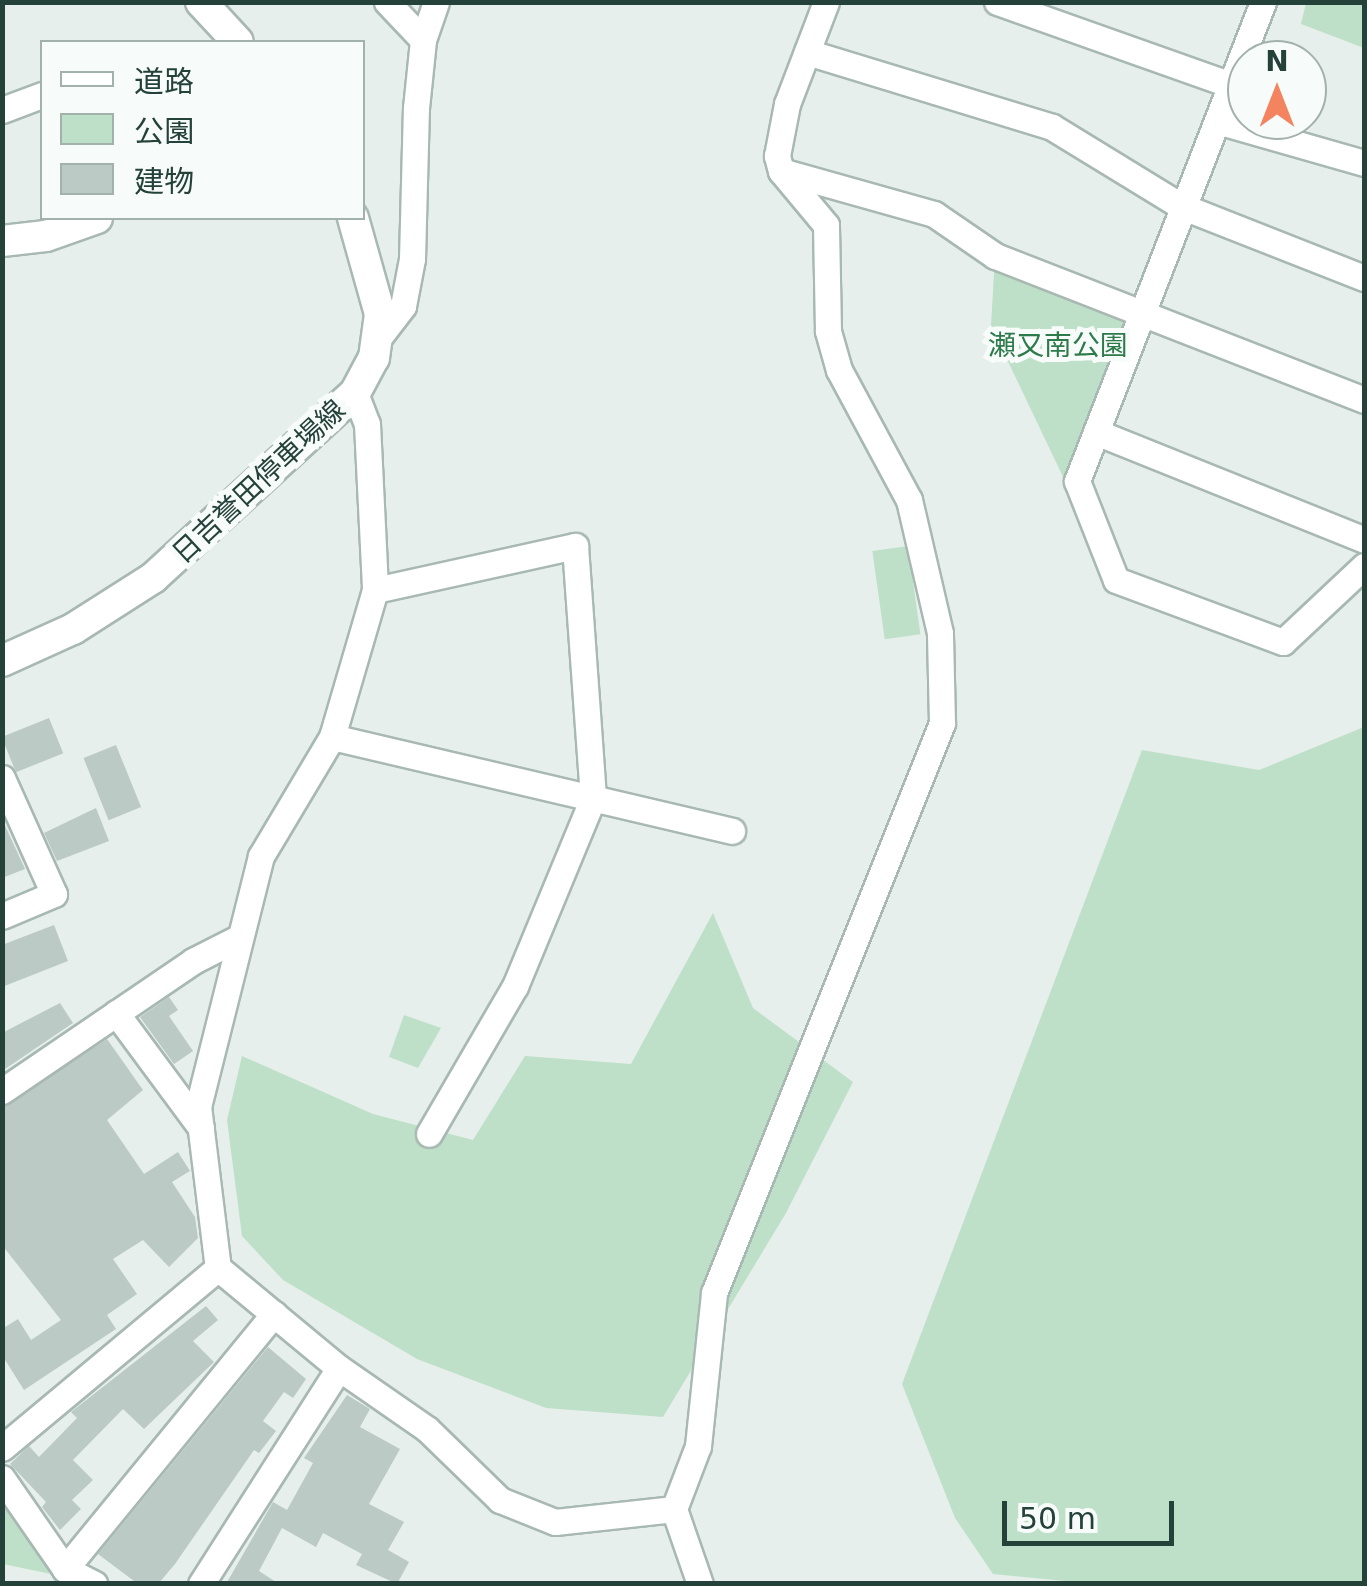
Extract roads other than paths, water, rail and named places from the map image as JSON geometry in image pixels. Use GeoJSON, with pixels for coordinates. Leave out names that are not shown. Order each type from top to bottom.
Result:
{"type":"FeatureCollection","features":[{"type":"Feature","properties":{"kind":"main road"},"geometry":{"type":"LineString","coordinates":[[211,6],[236,40]]}},
{"type":"Feature","properties":{"kind":"main road"},"geometry":{"type":"LineString","coordinates":[[2,241],[46,236],[91,220]]}},
{"type":"Feature","properties":{"kind":"main road","name":"日吉誉田停車場線"},"geometry":{"type":"LineString","coordinates":[[2,661],[73,629],[154,578],[355,392],[377,340],[375,286],[353,220]]}},
{"type":"Feature","properties":{"kind":"street"},"geometry":{"type":"LineString","coordinates":[[387,2],[423,40]]}},
{"type":"Feature","properties":{"kind":"street"},"geometry":{"type":"LineString","coordinates":[[377,340],[403,306],[412,259],[423,40],[436,2]]}},
{"type":"Feature","properties":{"kind":"street"},"geometry":{"type":"LineString","coordinates":[[700,1584],[674,1509],[698,1446],[714,1293],[733,1234],[851,961],[942,724],[940,634],[910,500],[839,370],[828,331],[826,225],[781,171],[781,130],[826,2]]}},
{"type":"Feature","properties":{"kind":"street"},"geometry":{"type":"LineString","coordinates":[[997,2],[1227,84]]}},
{"type":"Feature","properties":{"kind":"street"},"geometry":{"type":"LineString","coordinates":[[1248,40],[1262,2]]}},
{"type":"Feature","properties":{"kind":"street"},"geometry":{"type":"LineString","coordinates":[[807,52],[1052,127],[1181,206],[1364,278]]}},
{"type":"Feature","properties":{"kind":"street"},"geometry":{"type":"LineString","coordinates":[[1227,95],[1076,481],[1116,580],[1283,642],[1364,566]]}},
{"type":"Feature","properties":{"kind":"street"},"geometry":{"type":"LineString","coordinates":[[2,110],[40,96]]}},
{"type":"Feature","properties":{"kind":"street"},"geometry":{"type":"LineString","coordinates":[[1217,120],[1364,163]]}},
{"type":"Feature","properties":{"kind":"street"},"geometry":{"type":"LineString","coordinates":[[781,171],[934,214],[994,256],[1364,400]]}},
{"type":"Feature","properties":{"kind":"street"},"geometry":{"type":"LineString","coordinates":[[355,392],[367,424],[376,590],[332,737],[262,856],[198,1106],[218,1268],[339,1368],[427,1428],[500,1500],[555,1522],[674,1509]]}},
{"type":"Feature","properties":{"kind":"street"},"geometry":{"type":"LineString","coordinates":[[1096,432],[1364,540]]}},
{"type":"Feature","properties":{"kind":"street"},"geometry":{"type":"LineString","coordinates":[[376,590],[575,546],[593,798],[515,986],[429,1134]]}},
{"type":"Feature","properties":{"kind":"street"},"geometry":{"type":"LineString","coordinates":[[332,737],[732,831]]}},
{"type":"Feature","properties":{"kind":"street"},"geometry":{"type":"LineString","coordinates":[[2,778],[54,894],[2,916]]}},
{"type":"Feature","properties":{"kind":"street"},"geometry":{"type":"LineString","coordinates":[[2,1091],[116,1013],[238,938]]}},
{"type":"Feature","properties":{"kind":"street"},"geometry":{"type":"LineString","coordinates":[[116,1013],[201,1128]]}},
{"type":"Feature","properties":{"kind":"street"},"geometry":{"type":"LineString","coordinates":[[2,1448],[218,1268]]}},
{"type":"Feature","properties":{"kind":"street"},"geometry":{"type":"LineString","coordinates":[[66,1569],[274,1314]]}},
{"type":"Feature","properties":{"kind":"street"},"geometry":{"type":"LineString","coordinates":[[201,1584],[339,1368]]}},
{"type":"Feature","properties":{"kind":"street"},"geometry":{"type":"LineString","coordinates":[[2,1478],[66,1569],[94,1584]]}},
{"type":"Feature","properties":{"kind":"park label","name":"瀬又南公園"},"geometry":{"type":"Point","coordinates":[1058,346]}}]}
